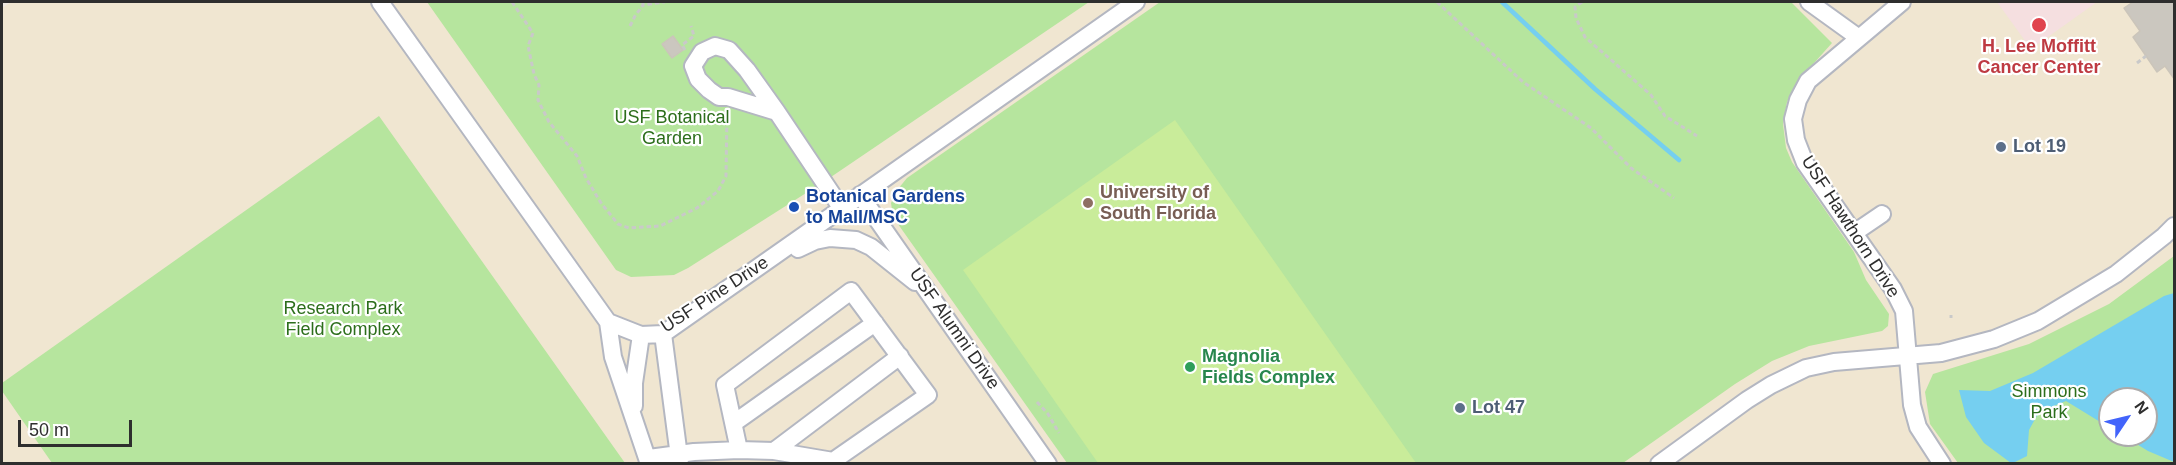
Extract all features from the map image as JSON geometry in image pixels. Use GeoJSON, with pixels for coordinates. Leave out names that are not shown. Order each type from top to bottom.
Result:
{"type":"FeatureCollection","features":[{"type":"Feature","properties":{"kind":"street"},"geometry":{"type":"LineString","coordinates":[[380,2],[608,322],[613,357],[649,461],[739,450],[774,451],[833,461],[928,395],[851,291],[725,386],[739,450]]}},
{"type":"Feature","properties":{"kind":"street","name":"USF Pine Drive"},"geometry":{"type":"LineString","coordinates":[[608,322],[641,335],[663,334],[1136,2]]}},
{"type":"Feature","properties":{"kind":"street"},"geometry":{"type":"LineString","coordinates":[[1809,2],[1859,38]]}},
{"type":"Feature","properties":{"kind":"street","name":"USF Hawthorn Drive"},"geometry":{"type":"LineString","coordinates":[[1902,2],[1808,81],[1798,99],[1793,119],[1796,140],[1805,162],[1893,289],[1904,311],[1910,355],[1912,405],[1917,427],[1942,464]]}},
{"type":"Feature","properties":{"kind":"street"},"geometry":{"type":"LineString","coordinates":[[777,112],[728,97],[719,97],[709,90],[696,76],[693,66],[702,52],[715,46],[729,50],[747,70],[777,112],[842,209]]}},
{"type":"Feature","properties":{"kind":"street","name":"USF Alumni Drive"},"geometry":{"type":"LineString","coordinates":[[860,195],[1048,464]]}},
{"type":"Feature","properties":{"kind":"street"},"geometry":{"type":"LineString","coordinates":[[1854,233],[1882,214]]}},
{"type":"Feature","properties":{"kind":"street"},"geometry":{"type":"LineString","coordinates":[[1659,464],[1747,400],[1806,368],[1834,362],[1941,353],[1994,339],[2038,321],[2115,274],[2175,226]]}},
{"type":"Feature","properties":{"kind":"street"},"geometry":{"type":"LineString","coordinates":[[754,270],[815,241],[835,238],[856,240],[871,247],[928,291]]}},
{"type":"Feature","properties":{"kind":"street"},"geometry":{"type":"LineString","coordinates":[[734,423],[875,323]]}},
{"type":"Feature","properties":{"kind":"street"},"geometry":{"type":"LineString","coordinates":[[663,334],[680,459]]}},
{"type":"Feature","properties":{"kind":"street"},"geometry":{"type":"LineString","coordinates":[[634,416],[634,383],[641,335]]}},
{"type":"Feature","properties":{"kind":"street"},"geometry":{"type":"LineString","coordinates":[[774,451],[900,356]]}},
{"type":"Feature","properties":{"kind":"path"},"geometry":{"type":"LineString","coordinates":[[513,2],[533,33],[528,46],[534,75],[539,85],[538,100],[549,122],[577,156],[586,178],[601,203],[618,224],[629,228],[660,226],[697,208],[718,191],[726,176],[728,97]]}},
{"type":"Feature","properties":{"kind":"path"},"geometry":{"type":"LineString","coordinates":[[630,26],[643,3],[665,2]]}},
{"type":"Feature","properties":{"kind":"path"},"geometry":{"type":"LineString","coordinates":[[1437,2],[1523,82],[1591,128],[1631,168],[1674,198]]}},
{"type":"Feature","properties":{"kind":"path"},"geometry":{"type":"LineString","coordinates":[[1582,2],[1575,7],[1576,18],[1585,38],[1651,95],[1665,117],[1697,136]]}},
{"type":"Feature","properties":{"kind":"path"},"geometry":{"type":"LineString","coordinates":[[682,45],[694,36],[691,26]]}},
{"type":"Feature","properties":{"kind":"path"},"geometry":{"type":"LineString","coordinates":[[2137,63],[2146,56]]}},
{"type":"Feature","properties":{"kind":"path"},"geometry":{"type":"LineString","coordinates":[[1037,402],[1048,414],[1059,434]]}},
{"type":"Feature","properties":{"kind":"shaded area","name":"University of South Florida"},"geometry":{"type":"Polygon","coordinates":[[[11,2],[2174,2],[2174,463],[2,463],[2,8],[11,2]]]}},
{"type":"Feature","properties":{"kind":"shaded area","name":"H. Lee Moffitt Cancer Center"},"geometry":{"type":"Polygon","coordinates":[[[1997,2],[2097,2],[2031,49],[1997,2]]]}},
{"type":"Feature","properties":{"kind":"green space","name":"USF Botanical Garden"},"geometry":{"type":"Polygon","coordinates":[[[427,2],[1089,2],[825,181],[688,268],[674,275],[631,277],[616,270],[427,2]]]}},
{"type":"Feature","properties":{"kind":"green space"},"geometry":{"type":"Polygon","coordinates":[[[1160,2],[1791,2],[1832,43],[1797,82],[1787,102],[1783,124],[1786,148],[1792,162],[1854,252],[1866,280],[1889,314],[1888,326],[1882,331],[1809,346],[1772,361],[1735,384],[1623,463],[1067,463],[893,217],[891,203],[907,178],[1160,2]]]}},
{"type":"Feature","properties":{"kind":"green space","name":"Research Park Field Complex"},"geometry":{"type":"Polygon","coordinates":[[[379,116],[625,463],[52,463],[2,391],[2,383],[379,116]]]}},
{"type":"Feature","properties":{"kind":"green space","name":"Magnolia Fields Complex"},"geometry":{"type":"Polygon","coordinates":[[[1175,120],[1416,463],[1098,463],[963,270],[1175,120]]]}},
{"type":"Feature","properties":{"kind":"green space","name":"Simmons Park"},"geometry":{"type":"Polygon","coordinates":[[[2174,256],[2174,463],[1958,463],[1930,424],[1925,392],[1933,374],[2029,344],[2109,304],[2174,256]]]}},
{"type":"Feature","properties":{"kind":"water"},"geometry":{"type":"Polygon","coordinates":[[[2174,293],[2174,462],[2142,447],[2158,447],[2158,387],[2098,387],[2098,421],[2066,401],[2039,412],[2029,430],[2027,456],[2013,463],[1984,443],[1966,417],[1959,390],[1990,391],[2033,373],[2164,296],[2174,293]]]}},
{"type":"Feature","properties":{"kind":"building"},"geometry":{"type":"Polygon","coordinates":[[[2133,2],[2175,2],[2175,80],[2165,66],[2157,72],[2133,37],[2140,31],[2124,8],[2133,2]]]}},
{"type":"Feature","properties":{"kind":"building"},"geometry":{"type":"Polygon","coordinates":[[[673,36],[683,50],[672,58],[662,44],[673,36]]]}},
{"type":"Feature","properties":{"kind":"waterway"},"geometry":{"type":"LineString","coordinates":[[1502,2],[1595,89],[1679,160]]}},
{"type":"Feature","properties":{"kind":"place","name":"H. Lee Moffitt Cancer Center"},"geometry":{"type":"Point","coordinates":[2039,25]}},
{"type":"Feature","properties":{"kind":"place","name":"Lot 19"},"geometry":{"type":"Point","coordinates":[2001,147]}},
{"type":"Feature","properties":{"kind":"place","name":"University of South Florida"},"geometry":{"type":"Point","coordinates":[1088,203]}},
{"type":"Feature","properties":{"kind":"place","name":"Botanical Gardens to Mall/MSC"},"geometry":{"type":"Point","coordinates":[794,207]}},
{"type":"Feature","properties":{"kind":"place","name":"Magnolia Fields Complex"},"geometry":{"type":"Point","coordinates":[1190,367]}},
{"type":"Feature","properties":{"kind":"place","name":"Lot 47"},"geometry":{"type":"Point","coordinates":[1460,408]}}]}
